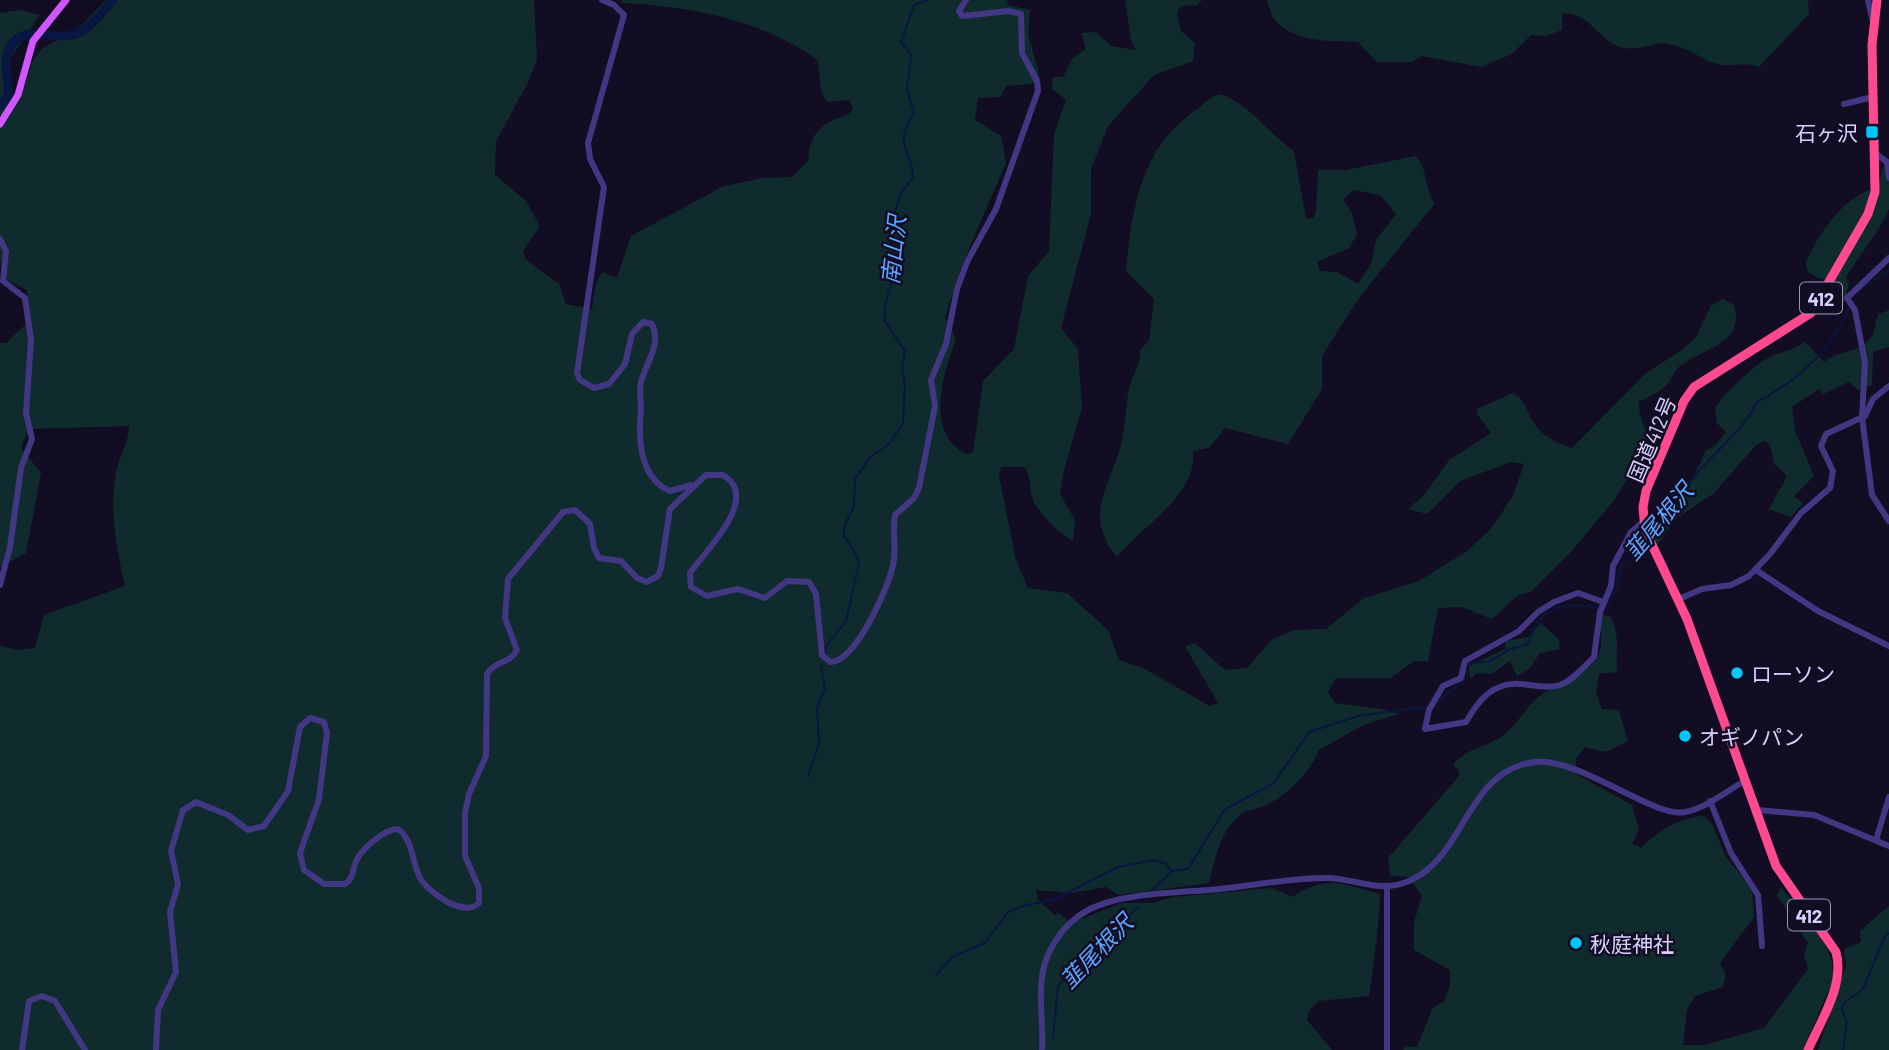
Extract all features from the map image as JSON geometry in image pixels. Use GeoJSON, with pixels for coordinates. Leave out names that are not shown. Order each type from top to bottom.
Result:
{"type":"FeatureCollection","features":[{"type":"Feature","properties":{"kind":"highway","name":"国道412号"},"geometry":{"type":"LineString","coordinates":[[1644,526],[1643,507],[1652,476],[1684,401],[1693,387],[1800,323],[1820,301],[1868,215],[1875,192],[1873,22],[1877,0]]}},
{"type":"Feature","properties":{"kind":"highway","name":"412"},"geometry":{"type":"LineString","coordinates":[[1644,526],[1679,599],[1783,880],[1830,941],[1839,963],[1837,982],[1808,1050]]}},
{"type":"Feature","properties":{"kind":"main road"},"geometry":{"type":"LineString","coordinates":[[0,124],[18,95],[33,41],[66,0]]}},
{"type":"Feature","properties":{"kind":"street"},"geometry":{"type":"LineString","coordinates":[[602,0],[614,5],[624,15],[588,143],[590,159],[604,187],[590,299],[577,373],[583,382],[594,388],[609,384],[625,363],[634,330],[643,322],[652,324],[654,349],[640,388],[638,429],[641,449],[651,478],[661,487],[675,491],[696,483]]}},
{"type":"Feature","properties":{"kind":"street"},"geometry":{"type":"LineString","coordinates":[[156,1050],[158,1010],[176,972],[170,912],[178,884],[171,851],[186,806],[196,802],[211,807],[228,814],[248,830],[264,826],[291,785],[301,724],[310,718],[319,719],[327,727],[319,799],[300,853],[304,870],[324,884],[345,884],[352,878],[360,855],[386,832],[398,829],[406,836],[417,872],[425,885],[456,906],[467,910],[475,907],[481,895],[465,856],[465,806],[486,756],[487,674],[493,666],[513,657],[517,650],[505,618],[509,576],[560,514],[572,509],[579,512],[590,524],[594,548],[599,558],[621,561],[640,580],[652,581],[661,568],[670,509],[706,475],[723,475],[734,485],[737,499],[713,547],[690,573],[691,587],[707,596],[738,589],[765,598],[787,581],[809,582],[816,594],[822,655],[828,661],[836,663],[846,657],[878,607],[894,560],[895,515],[918,493],[935,407],[931,380],[948,337],[957,289],[967,262],[996,209],[1038,91],[1037,81],[1022,53],[1021,14],[1009,10],[962,16],[959,11],[966,0]]}},
{"type":"Feature","properties":{"kind":"street"},"geometry":{"type":"LineString","coordinates":[[1868,0],[1873,22]]}},
{"type":"Feature","properties":{"kind":"street"},"geometry":{"type":"LineString","coordinates":[[1844,104],[1873,97]]}},
{"type":"Feature","properties":{"kind":"street"},"geometry":{"type":"LineString","coordinates":[[1875,153],[1886,162],[1889,178]]}},
{"type":"Feature","properties":{"kind":"street"},"geometry":{"type":"LineString","coordinates":[[0,239],[6,251],[4,281],[25,298],[31,340],[26,413],[32,439],[22,468],[10,547],[0,585]]}},
{"type":"Feature","properties":{"kind":"street"},"geometry":{"type":"LineString","coordinates":[[1888,261],[1850,292],[1848,300],[1853,307],[1865,363],[1862,417],[1871,495],[1889,521]]}},
{"type":"Feature","properties":{"kind":"street"},"geometry":{"type":"LineString","coordinates":[[1679,599],[1702,589],[1731,585],[1756,570],[1801,513],[1830,488],[1833,471],[1821,446],[1826,434],[1862,417],[1873,399],[1889,386]]}},
{"type":"Feature","properties":{"kind":"street"},"geometry":{"type":"LineString","coordinates":[[1603,601],[1578,593],[1554,602],[1538,612],[1520,631],[1465,661],[1461,678],[1443,685],[1433,701],[1425,729],[1458,726],[1466,722],[1480,699],[1493,690],[1514,683],[1541,687],[1562,684],[1594,657],[1598,646],[1600,612],[1611,586],[1613,566],[1631,532],[1644,526]]}},
{"type":"Feature","properties":{"kind":"street"},"geometry":{"type":"LineString","coordinates":[[1756,570],[1818,611],[1889,646]]}},
{"type":"Feature","properties":{"kind":"street"},"geometry":{"type":"LineString","coordinates":[[1042,1050],[1042,980],[1046,960],[1062,932],[1088,910],[1132,898],[1321,878],[1387,887],[1412,879],[1427,870],[1488,785],[1501,774],[1524,764],[1540,762],[1565,765],[1678,813],[1710,801],[1746,780]]}},
{"type":"Feature","properties":{"kind":"street"},"geometry":{"type":"LineString","coordinates":[[1876,840],[1889,797]]}},
{"type":"Feature","properties":{"kind":"street"},"geometry":{"type":"LineString","coordinates":[[1710,801],[1731,853],[1758,894],[1762,946]]}},
{"type":"Feature","properties":{"kind":"street"},"geometry":{"type":"LineString","coordinates":[[1757,810],[1814,814],[1889,846]]}},
{"type":"Feature","properties":{"kind":"street"},"geometry":{"type":"LineString","coordinates":[[1387,887],[1387,1050]]}},
{"type":"Feature","properties":{"kind":"street"},"geometry":{"type":"LineString","coordinates":[[22,1050],[29,1001],[42,996],[55,1001],[85,1050]]}},
{"type":"Feature","properties":{"kind":"green space"},"geometry":{"type":"Polygon","coordinates":[[[106,0],[534,0],[537,59],[529,80],[496,142],[495,175],[526,201],[540,226],[523,251],[526,260],[559,284],[566,304],[592,309],[596,283],[602,272],[617,278],[631,236],[724,186],[763,178],[792,177],[808,161],[815,135],[825,125],[850,113],[853,107],[849,100],[827,102],[821,91],[818,61],[774,35],[750,25],[699,12],[622,3],[621,0],[1007,0],[1008,5],[1030,10],[1028,34],[1040,78],[1031,84],[1006,86],[1000,97],[978,98],[975,120],[1001,136],[1006,163],[962,265],[945,317],[956,339],[942,385],[941,417],[945,432],[953,444],[966,454],[973,452],[983,381],[1014,349],[1028,276],[1049,251],[1054,134],[1066,100],[1052,89],[1053,77],[1063,77],[1072,59],[1086,49],[1082,33],[1096,32],[1112,46],[1136,50],[1131,40],[1125,0],[1202,0],[1197,5],[1181,6],[1177,13],[1181,31],[1195,43],[1193,61],[1154,75],[1108,126],[1091,169],[1091,214],[1061,328],[1078,349],[1082,408],[1060,494],[1075,520],[1073,541],[1050,523],[1036,506],[1025,467],[1001,467],[999,476],[1016,560],[1028,588],[1067,593],[1108,630],[1119,660],[1143,668],[1210,706],[1218,703],[1185,646],[1195,643],[1225,670],[1247,668],[1271,640],[1294,630],[1326,629],[1364,598],[1419,581],[1467,551],[1491,529],[1513,496],[1524,464],[1511,462],[1460,481],[1427,514],[1408,509],[1425,494],[1449,460],[1491,433],[1477,414],[1477,409],[1513,393],[1523,402],[1532,420],[1544,434],[1572,448],[1646,373],[1682,350],[1696,337],[1711,306],[1723,299],[1734,305],[1734,329],[1720,344],[1679,367],[1664,388],[1639,402],[1649,451],[1640,458],[1615,499],[1570,553],[1531,592],[1518,595],[1492,619],[1462,607],[1438,608],[1428,661],[1414,661],[1391,678],[1336,678],[1328,692],[1335,703],[1399,714],[1363,725],[1319,750],[1303,776],[1279,798],[1240,815],[1222,840],[1209,883],[1118,895],[1106,887],[1072,893],[1036,890],[1038,900],[1056,916],[1058,912],[1071,923],[1122,903],[1152,903],[1173,897],[1272,888],[1292,897],[1325,883],[1345,884],[1380,894],[1369,996],[1318,1001],[1309,1011],[1307,1020],[1332,1050],[0,1050],[0,646],[19,650],[35,648],[44,615],[125,586],[113,505],[116,471],[129,426],[28,429],[21,448],[41,473],[26,553],[0,567],[0,343],[6,343],[26,324],[27,290],[7,280],[0,261],[0,13],[21,10],[40,15],[9,60],[6,104],[20,100],[33,60],[43,48],[77,30],[106,0]]]}},
{"type":"Feature","properties":{"kind":"green space"},"geometry":{"type":"Polygon","coordinates":[[[1266,0],[1808,0],[1809,14],[1759,67],[1748,64],[1721,65],[1683,48],[1664,43],[1639,48],[1617,46],[1585,20],[1571,14],[1562,14],[1562,30],[1546,36],[1531,35],[1512,54],[1481,67],[1422,56],[1412,62],[1377,62],[1358,42],[1302,37],[1283,28],[1275,20],[1266,0]]]}},
{"type":"Feature","properties":{"kind":"green space"},"geometry":{"type":"Polygon","coordinates":[[[1221,94],[1241,105],[1294,151],[1306,219],[1313,218],[1316,211],[1318,170],[1346,170],[1416,156],[1435,203],[1359,298],[1322,356],[1322,389],[1288,444],[1225,428],[1209,448],[1193,451],[1187,482],[1177,496],[1117,557],[1101,527],[1100,514],[1121,445],[1131,380],[1140,360],[1140,350],[1149,340],[1154,299],[1126,271],[1132,220],[1146,171],[1163,141],[1179,123],[1212,97],[1221,94]],[[1353,190],[1343,199],[1352,214],[1357,234],[1349,248],[1317,262],[1320,271],[1337,272],[1358,284],[1371,264],[1376,240],[1396,214],[1380,195],[1353,190]]]}},
{"type":"Feature","properties":{"kind":"green space"},"geometry":{"type":"Polygon","coordinates":[[[1889,164],[1889,209],[1846,277],[1849,283],[1842,311],[1830,311],[1824,299],[1836,281],[1821,279],[1808,272],[1805,263],[1818,238],[1834,217],[1853,199],[1878,186],[1883,167],[1889,164]]]}},
{"type":"Feature","properties":{"kind":"green space"},"geometry":{"type":"Polygon","coordinates":[[[1889,310],[1889,347],[1873,352],[1872,385],[1858,390],[1849,382],[1823,394],[1819,389],[1792,407],[1795,431],[1814,476],[1794,496],[1803,503],[1791,517],[1769,509],[1787,476],[1774,464],[1770,445],[1765,441],[1756,445],[1713,494],[1678,517],[1657,545],[1652,531],[1691,483],[1706,450],[1716,445],[1726,432],[1717,423],[1715,408],[1733,386],[1767,358],[1794,349],[1805,342],[1824,362],[1855,349],[1872,336],[1879,314],[1889,310]]]}},
{"type":"Feature","properties":{"kind":"green space"},"geometry":{"type":"Polygon","coordinates":[[[1599,614],[1611,617],[1614,625],[1617,638],[1617,672],[1599,674],[1596,693],[1602,709],[1619,710],[1628,741],[1606,752],[1585,747],[1576,759],[1576,774],[1632,805],[1639,829],[1632,844],[1641,848],[1670,826],[1686,819],[1704,816],[1712,824],[1726,857],[1752,889],[1754,917],[1720,963],[1726,975],[1723,987],[1695,996],[1687,1010],[1683,1045],[1705,1045],[1764,1028],[1808,969],[1804,954],[1808,943],[1777,895],[1781,887],[1824,942],[1833,967],[1833,980],[1803,1050],[1403,1050],[1405,1046],[1417,1047],[1432,1009],[1444,1001],[1450,987],[1450,970],[1414,950],[1414,922],[1422,896],[1409,877],[1390,876],[1388,858],[1459,776],[1459,770],[1453,766],[1457,760],[1505,734],[1537,698],[1563,686],[1595,661],[1601,645],[1599,614]]]}},
{"type":"Feature","properties":{"kind":"green space"},"geometry":{"type":"Polygon","coordinates":[[[1541,623],[1559,640],[1560,649],[1540,653],[1528,670],[1517,676],[1510,661],[1491,674],[1477,673],[1470,679],[1469,666],[1505,649],[1506,641],[1528,637],[1541,623]]]}},
{"type":"Feature","properties":{"kind":"green space"},"geometry":{"type":"Polygon","coordinates":[[[1889,906],[1889,1050],[1818,1050],[1846,965],[1844,949],[1861,942],[1860,931],[1889,906]]]}},
{"type":"Feature","properties":{"kind":"waterway"},"geometry":{"type":"LineString","coordinates":[[0,106],[8,96],[7,57],[13,42],[28,34],[76,34],[92,24],[113,0]]}},
{"type":"Feature","properties":{"kind":"waterway","name":"南山沢"},"geometry":{"type":"LineString","coordinates":[[825,653],[827,645],[846,621],[859,563],[844,536],[844,527],[854,506],[855,479],[870,457],[889,444],[903,423],[905,384],[902,368],[905,351],[885,321],[885,306],[895,269],[895,258],[890,249],[892,221],[901,193],[913,177],[904,140],[904,133],[914,113],[907,89],[911,55],[901,42],[914,5],[928,0]]}},
{"type":"Feature","properties":{"kind":"waterway","name":"韮尾根沢"},"geometry":{"type":"LineString","coordinates":[[1861,289],[1889,270]]}},
{"type":"Feature","properties":{"kind":"waterway","name":"韮尾根沢"},"geometry":{"type":"LineString","coordinates":[[1651,535],[1698,472],[1744,423],[1757,402],[1799,374],[1823,351],[1842,323],[1849,307]]}},
{"type":"Feature","properties":{"kind":"waterway","name":"韮尾根沢"},"geometry":{"type":"LineString","coordinates":[[1604,609],[1615,591],[1622,564],[1645,542]]}},
{"type":"Feature","properties":{"kind":"waterway","name":"韮尾根沢"},"geometry":{"type":"LineString","coordinates":[[1467,664],[1490,661],[1510,649],[1526,645],[1546,614],[1560,607],[1599,608]]}},
{"type":"Feature","properties":{"kind":"waterway","name":"南山沢"},"geometry":{"type":"LineString","coordinates":[[808,777],[819,743],[817,708],[825,689],[821,664]]}},
{"type":"Feature","properties":{"kind":"waterway","name":"韮尾根沢"},"geometry":{"type":"LineString","coordinates":[[1437,702],[1463,681],[1466,670]]}},
{"type":"Feature","properties":{"kind":"waterway","name":"韮尾根沢"},"geometry":{"type":"LineString","coordinates":[[1150,892],[1172,871],[1188,869],[1225,809],[1274,783],[1309,732],[1358,716],[1429,706]]}},
{"type":"Feature","properties":{"kind":"waterway"},"geometry":{"type":"LineString","coordinates":[[936,975],[954,956],[985,943],[1008,912],[1026,905],[1053,900],[1118,867],[1153,860],[1165,863],[1171,870]]}},
{"type":"Feature","properties":{"kind":"waterway","name":"韮尾根沢"},"geometry":{"type":"LineString","coordinates":[[1053,1039],[1058,986],[1076,965],[1093,957],[1115,927],[1140,907]]}},
{"type":"Feature","properties":{"kind":"waterway"},"geometry":{"type":"LineString","coordinates":[[1843,1050],[1847,1023],[1842,1009],[1844,1003],[1863,989],[1884,938],[1889,933]]}},
{"type":"Feature","properties":{"kind":"place","name":"石ヶ沢"},"geometry":{"type":"Point","coordinates":[1872,132]}},
{"type":"Feature","properties":{"kind":"place","name":"ローソン"},"geometry":{"type":"Point","coordinates":[1737,673]}},
{"type":"Feature","properties":{"kind":"place","name":"オギノパン"},"geometry":{"type":"Point","coordinates":[1685,736]}},
{"type":"Feature","properties":{"kind":"place","name":"秋庭神社"},"geometry":{"type":"Point","coordinates":[1576,943]}}]}
